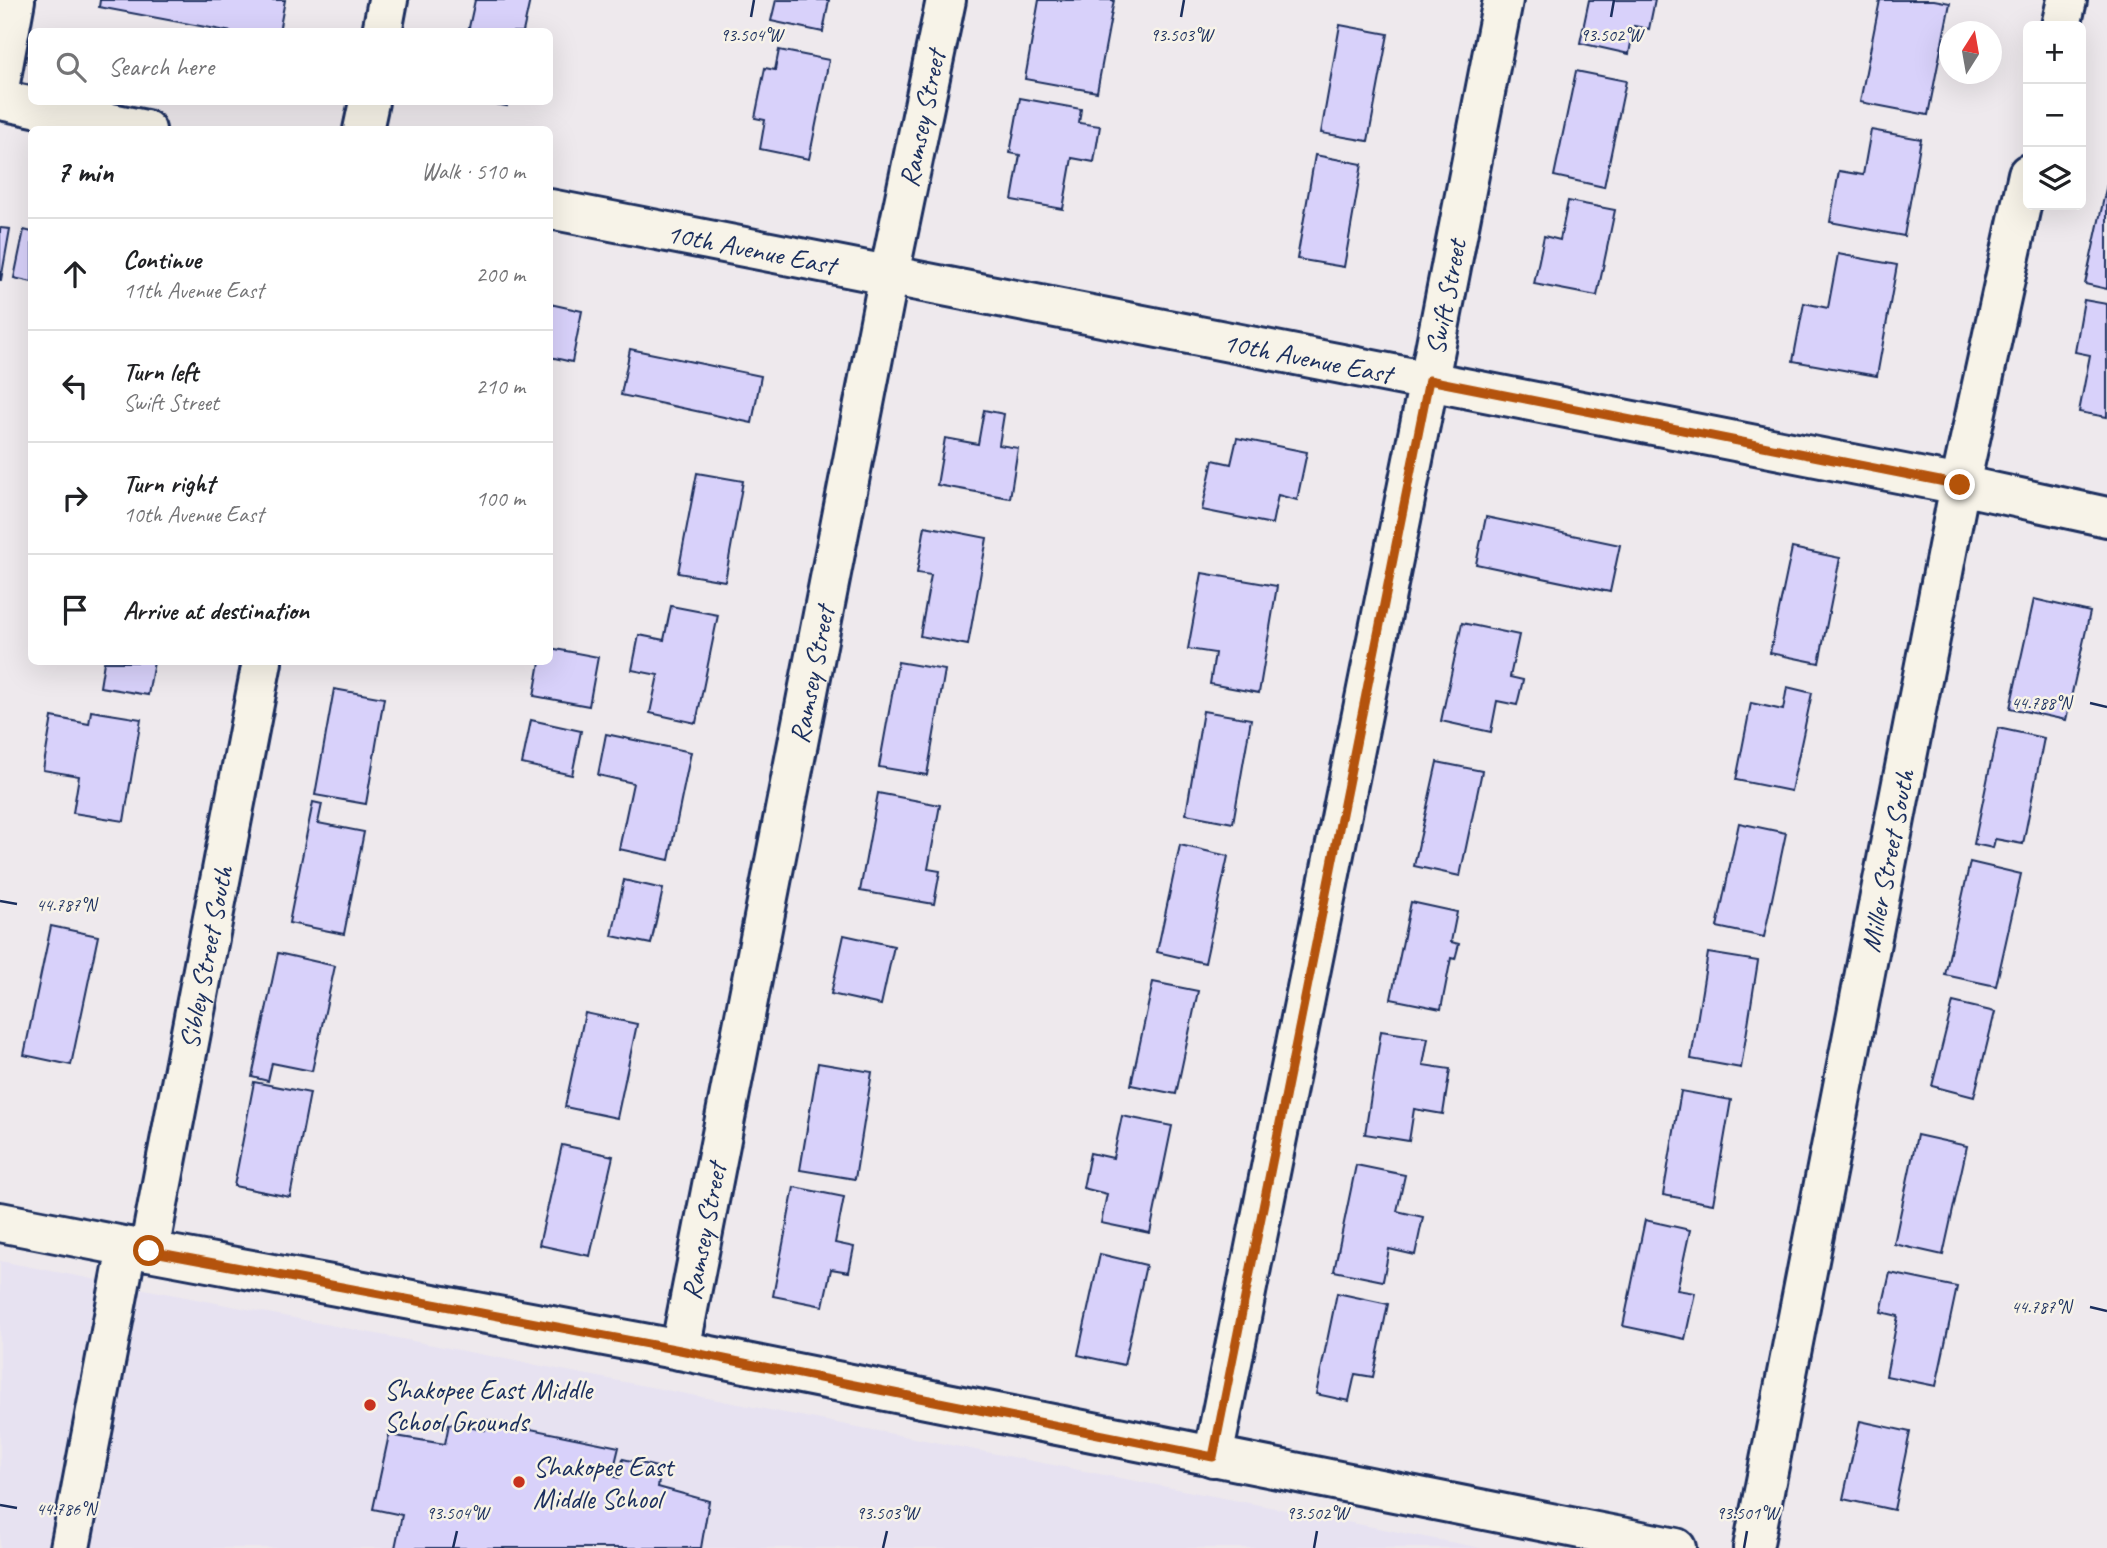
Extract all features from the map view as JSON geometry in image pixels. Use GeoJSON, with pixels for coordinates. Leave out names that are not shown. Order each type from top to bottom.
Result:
{"type":"FeatureCollection","features":[{"type":"Feature","properties":{"kind":"street"},"geometry":{"type":"LineString","coordinates":[[0,83],[15,0]]}},
{"type":"Feature","properties":{"kind":"street"},"geometry":{"type":"LineString","coordinates":[[383,28],[388,0]]}},
{"type":"Feature","properties":{"kind":"street","name":"Ramsey Street"},"geometry":{"type":"LineString","coordinates":[[680,1350],[889,275],[946,0]]}},
{"type":"Feature","properties":{"kind":"street","name":"Swift Street"},"geometry":{"type":"LineString","coordinates":[[1213,1457],[1503,0]]}},
{"type":"Feature","properties":{"kind":"street"},"geometry":{"type":"LineString","coordinates":[[2062,21],[2067,0]]}},
{"type":"Feature","properties":{"kind":"street"},"geometry":{"type":"LineString","coordinates":[[0,100],[127,126]]}},
{"type":"Feature","properties":{"kind":"street"},"geometry":{"type":"LineString","coordinates":[[364,126],[368,105]]}},
{"type":"Feature","properties":{"kind":"street","name":"Miller Street South"},"geometry":{"type":"LineString","coordinates":[[1753,1548],[1960,485],[2023,197]]}},
{"type":"Feature","properties":{"kind":"street","name":"10th Avenue East"},"geometry":{"type":"LineString","coordinates":[[553,210],[1960,485],[2107,517]]}},
{"type":"Feature","properties":{"kind":"street","name":"Sibley Street South"},"geometry":{"type":"LineString","coordinates":[[70,1548],[138,1249],[261,665]]}},
{"type":"Feature","properties":{"kind":"street"},"geometry":{"type":"LineString","coordinates":[[0,1222],[680,1350],[1676,1548]]}},
{"type":"Feature","properties":{"kind":"shaded area","name":"Shakopee East Middle School Grounds"},"geometry":{"type":"Polygon","coordinates":[[[0,1261],[1481,1548],[0,1548],[0,1261]]]}},
{"type":"Feature","properties":{"kind":"building"},"geometry":{"type":"Polygon","coordinates":[[[100,0],[285,0],[280,28],[211,28],[99,7],[100,0]]]}},
{"type":"Feature","properties":{"kind":"building"},"geometry":{"type":"Polygon","coordinates":[[[475,0],[530,0],[524,28],[469,28],[475,0]]]}},
{"type":"Feature","properties":{"kind":"building"},"geometry":{"type":"Polygon","coordinates":[[[776,0],[829,0],[823,32],[771,21],[776,0]]]}},
{"type":"Feature","properties":{"kind":"building"},"geometry":{"type":"Polygon","coordinates":[[[1039,0],[1114,0],[1097,92],[1025,79],[1039,0]]]}},
{"type":"Feature","properties":{"kind":"building"},"geometry":{"type":"Polygon","coordinates":[[[1589,0],[1655,0],[1649,29],[1634,26],[1629,54],[1580,43],[1589,0]]]}},
{"type":"Feature","properties":{"kind":"building"},"geometry":{"type":"Polygon","coordinates":[[[1880,0],[1934,0],[1950,3],[1946,21],[1939,21],[1939,59],[1928,115],[1860,102],[1880,0]]]}},
{"type":"Feature","properties":{"kind":"building"},"geometry":{"type":"Polygon","coordinates":[[[1340,25],[1388,34],[1368,141],[1321,133],[1340,25]]]}},
{"type":"Feature","properties":{"kind":"building"},"geometry":{"type":"Polygon","coordinates":[[[779,50],[829,60],[809,159],[760,149],[765,120],[755,118],[765,68],[775,70],[779,50]]]}},
{"type":"Feature","properties":{"kind":"building"},"geometry":{"type":"Polygon","coordinates":[[[1576,71],[1626,81],[1604,187],[1554,176],[1576,71]]]}},
{"type":"Feature","properties":{"kind":"building"},"geometry":{"type":"Polygon","coordinates":[[[1020,98],[1081,109],[1079,123],[1100,126],[1094,162],[1072,158],[1063,209],[1012,200],[1020,155],[1010,153],[1020,98]]]}},
{"type":"Feature","properties":{"kind":"building"},"geometry":{"type":"Polygon","coordinates":[[[1871,130],[1921,139],[1904,236],[1830,222],[1839,171],[1863,175],[1871,130]]]}},
{"type":"Feature","properties":{"kind":"building"},"geometry":{"type":"Polygon","coordinates":[[[1315,155],[1362,164],[1344,267],[1297,259],[1315,155]]]}},
{"type":"Feature","properties":{"kind":"building"},"geometry":{"type":"Polygon","coordinates":[[[2107,184],[2107,289],[2085,284],[2107,184]]]}},
{"type":"Feature","properties":{"kind":"building"},"geometry":{"type":"Polygon","coordinates":[[[1568,201],[1615,210],[1597,296],[1534,284],[1544,236],[1560,240],[1568,201]]]}},
{"type":"Feature","properties":{"kind":"building"},"geometry":{"type":"Polygon","coordinates":[[[0,228],[10,229],[1,280],[0,280],[0,228]]]}},
{"type":"Feature","properties":{"kind":"building"},"geometry":{"type":"Polygon","coordinates":[[[24,230],[28,231],[28,281],[14,278],[24,230]]]}},
{"type":"Feature","properties":{"kind":"building"},"geometry":{"type":"Polygon","coordinates":[[[1838,254],[1897,265],[1877,376],[1793,361],[1804,303],[1828,308],[1838,254]]]}},
{"type":"Feature","properties":{"kind":"building"},"geometry":{"type":"Polygon","coordinates":[[[2084,300],[2107,304],[2107,417],[2079,412],[2090,355],[2075,352],[2084,300]]]}},
{"type":"Feature","properties":{"kind":"building"},"geometry":{"type":"Polygon","coordinates":[[[553,305],[582,311],[572,362],[553,358],[553,305]]]}},
{"type":"Feature","properties":{"kind":"building"},"geometry":{"type":"Polygon","coordinates":[[[630,349],[761,376],[752,423],[621,395],[630,349]]]}},
{"type":"Feature","properties":{"kind":"building"},"geometry":{"type":"Polygon","coordinates":[[[984,410],[1004,414],[999,445],[1018,448],[1010,498],[937,485],[945,438],[978,444],[984,410]]]}},
{"type":"Feature","properties":{"kind":"building"},"geometry":{"type":"Polygon","coordinates":[[[1237,438],[1307,452],[1297,500],[1278,495],[1272,524],[1202,510],[1213,460],[1231,464],[1237,438]]]}},
{"type":"Feature","properties":{"kind":"building"},"geometry":{"type":"Polygon","coordinates":[[[697,473],[743,481],[725,581],[678,573],[697,473]]]}},
{"type":"Feature","properties":{"kind":"building"},"geometry":{"type":"Polygon","coordinates":[[[1486,517],[1620,545],[1610,592],[1476,564],[1486,517]]]}},
{"type":"Feature","properties":{"kind":"building"},"geometry":{"type":"Polygon","coordinates":[[[925,526],[987,538],[968,645],[920,636],[931,575],[917,573],[925,526]]]}},
{"type":"Feature","properties":{"kind":"building"},"geometry":{"type":"Polygon","coordinates":[[[1792,548],[1840,558],[1819,663],[1770,653],[1792,548]]]}},
{"type":"Feature","properties":{"kind":"building"},"geometry":{"type":"Polygon","coordinates":[[[1202,573],[1277,586],[1259,693],[1210,684],[1215,653],[1188,649],[1202,573]]]}},
{"type":"Feature","properties":{"kind":"building"},"geometry":{"type":"Polygon","coordinates":[[[2034,599],[2090,612],[2066,720],[2010,708],[2034,599]]]}},
{"type":"Feature","properties":{"kind":"building"},"geometry":{"type":"Polygon","coordinates":[[[671,606],[718,615],[696,723],[650,713],[658,675],[632,670],[639,635],[664,640],[671,606]]]}},
{"type":"Feature","properties":{"kind":"building"},"geometry":{"type":"Polygon","coordinates":[[[1462,623],[1519,635],[1510,677],[1523,680],[1517,705],[1497,701],[1491,732],[1441,721],[1462,623]]]}},
{"type":"Feature","properties":{"kind":"building"},"geometry":{"type":"Polygon","coordinates":[[[553,649],[598,657],[589,706],[534,696],[539,665],[553,665],[553,649]]]}},
{"type":"Feature","properties":{"kind":"building"},"geometry":{"type":"Polygon","coordinates":[[[898,662],[945,670],[927,775],[879,767],[898,662]]]}},
{"type":"Feature","properties":{"kind":"building"},"geometry":{"type":"Polygon","coordinates":[[[104,665],[153,665],[148,695],[100,687],[104,665]]]}},
{"type":"Feature","properties":{"kind":"building"},"geometry":{"type":"Polygon","coordinates":[[[1787,687],[1812,693],[1791,791],[1736,780],[1751,703],[1783,710],[1787,687]]]}},
{"type":"Feature","properties":{"kind":"building"},"geometry":{"type":"Polygon","coordinates":[[[334,689],[384,698],[366,804],[315,795],[334,689]]]}},
{"type":"Feature","properties":{"kind":"building"},"geometry":{"type":"Polygon","coordinates":[[[91,711],[141,719],[124,821],[73,813],[79,776],[43,770],[52,717],[89,724],[91,711]]]}},
{"type":"Feature","properties":{"kind":"building"},"geometry":{"type":"Polygon","coordinates":[[[1203,711],[1251,719],[1233,823],[1186,814],[1203,711]]]}},
{"type":"Feature","properties":{"kind":"building"},"geometry":{"type":"Polygon","coordinates":[[[531,720],[581,731],[572,775],[522,764],[531,720]]]}},
{"type":"Feature","properties":{"kind":"building"},"geometry":{"type":"Polygon","coordinates":[[[1998,728],[2044,738],[2023,844],[1995,839],[1993,848],[1974,844],[1998,728]]]}},
{"type":"Feature","properties":{"kind":"building"},"geometry":{"type":"Polygon","coordinates":[[[606,734],[691,752],[669,860],[619,849],[633,783],[598,775],[606,734]]]}},
{"type":"Feature","properties":{"kind":"building"},"geometry":{"type":"Polygon","coordinates":[[[1437,762],[1482,771],[1460,876],[1414,866],[1437,762]]]}},
{"type":"Feature","properties":{"kind":"building"},"geometry":{"type":"Polygon","coordinates":[[[878,793],[940,805],[928,869],[940,871],[934,904],[860,891],[878,793]]]}},
{"type":"Feature","properties":{"kind":"building"},"geometry":{"type":"Polygon","coordinates":[[[313,802],[322,804],[318,823],[364,832],[344,934],[289,923],[313,802]]]}},
{"type":"Feature","properties":{"kind":"building"},"geometry":{"type":"Polygon","coordinates":[[[1739,823],[1786,833],[1764,937],[1717,927],[1739,823]]]}},
{"type":"Feature","properties":{"kind":"building"},"geometry":{"type":"Polygon","coordinates":[[[1180,845],[1228,856],[1205,963],[1157,952],[1180,845]]]}},
{"type":"Feature","properties":{"kind":"building"},"geometry":{"type":"Polygon","coordinates":[[[1970,862],[2021,874],[1996,986],[1945,975],[1970,862]]]}},
{"type":"Feature","properties":{"kind":"building"},"geometry":{"type":"Polygon","coordinates":[[[624,880],[663,889],[651,944],[612,936],[624,880]]]}},
{"type":"Feature","properties":{"kind":"building"},"geometry":{"type":"Polygon","coordinates":[[[1411,902],[1457,912],[1451,942],[1459,944],[1455,959],[1451,958],[1441,1009],[1391,999],[1411,902]]]}},
{"type":"Feature","properties":{"kind":"building"},"geometry":{"type":"Polygon","coordinates":[[[51,926],[98,936],[71,1065],[24,1055],[51,926]]]}},
{"type":"Feature","properties":{"kind":"building"},"geometry":{"type":"Polygon","coordinates":[[[844,935],[894,946],[881,1005],[831,994],[844,935]]]}},
{"type":"Feature","properties":{"kind":"building"},"geometry":{"type":"Polygon","coordinates":[[[278,953],[335,966],[312,1071],[272,1063],[268,1081],[252,1077],[278,953]]]}},
{"type":"Feature","properties":{"kind":"building"},"geometry":{"type":"Polygon","coordinates":[[[1708,953],[1758,961],[1741,1068],[1691,1059],[1708,953]]]}},
{"type":"Feature","properties":{"kind":"building"},"geometry":{"type":"Polygon","coordinates":[[[1153,982],[1198,991],[1176,1094],[1131,1085],[1153,982]]]}},
{"type":"Feature","properties":{"kind":"building"},"geometry":{"type":"Polygon","coordinates":[[[1953,1002],[1995,1012],[1974,1097],[1932,1086],[1953,1002]]]}},
{"type":"Feature","properties":{"kind":"building"},"geometry":{"type":"Polygon","coordinates":[[[585,1013],[637,1024],[617,1118],[565,1107],[585,1013]]]}},
{"type":"Feature","properties":{"kind":"building"},"geometry":{"type":"Polygon","coordinates":[[[1381,1031],[1428,1038],[1423,1065],[1450,1069],[1443,1114],[1414,1109],[1409,1141],[1365,1134],[1381,1031]]]}},
{"type":"Feature","properties":{"kind":"building"},"geometry":{"type":"Polygon","coordinates":[[[818,1063],[872,1072],[855,1179],[800,1170],[818,1063]]]}},
{"type":"Feature","properties":{"kind":"building"},"geometry":{"type":"Polygon","coordinates":[[[254,1082],[310,1093],[290,1197],[234,1186],[254,1082]]]}},
{"type":"Feature","properties":{"kind":"building"},"geometry":{"type":"Polygon","coordinates":[[[1681,1091],[1731,1100],[1713,1204],[1663,1195],[1681,1091]]]}},
{"type":"Feature","properties":{"kind":"building"},"geometry":{"type":"Polygon","coordinates":[[[1122,1116],[1172,1126],[1150,1233],[1101,1223],[1107,1194],[1083,1188],[1090,1153],[1113,1158],[1122,1116]]]}},
{"type":"Feature","properties":{"kind":"building"},"geometry":{"type":"Polygon","coordinates":[[[1917,1135],[1967,1146],[1943,1255],[1894,1244],[1917,1135]]]}},
{"type":"Feature","properties":{"kind":"building"},"geometry":{"type":"Polygon","coordinates":[[[562,1145],[613,1156],[590,1256],[539,1245],[562,1145]]]}},
{"type":"Feature","properties":{"kind":"building"},"geometry":{"type":"Polygon","coordinates":[[[1356,1165],[1405,1175],[1397,1211],[1423,1217],[1415,1255],[1389,1249],[1383,1281],[1334,1271],[1356,1165]]]}},
{"type":"Feature","properties":{"kind":"building"},"geometry":{"type":"Polygon","coordinates":[[[794,1187],[844,1197],[835,1243],[854,1247],[849,1272],[831,1269],[823,1306],[773,1296],[794,1187]]]}},
{"type":"Feature","properties":{"kind":"building"},"geometry":{"type":"Polygon","coordinates":[[[1645,1220],[1690,1230],[1677,1290],[1695,1293],[1685,1339],[1623,1326],[1645,1220]]]}},
{"type":"Feature","properties":{"kind":"building"},"geometry":{"type":"Polygon","coordinates":[[[1100,1254],[1146,1265],[1124,1365],[1078,1355],[1100,1254]]]}},
{"type":"Feature","properties":{"kind":"building"},"geometry":{"type":"Polygon","coordinates":[[[1890,1273],[1957,1287],[1936,1386],[1886,1376],[1898,1316],[1881,1312],[1890,1273]]]}},
{"type":"Feature","properties":{"kind":"building"},"geometry":{"type":"Polygon","coordinates":[[[1337,1293],[1388,1304],[1373,1377],[1355,1374],[1349,1401],[1316,1394],[1337,1293]]]}},
{"type":"Feature","properties":{"kind":"building","name":"Shakopee East Middle School"},"geometry":{"type":"Polygon","coordinates":[[[487,1420],[619,1447],[612,1476],[619,1478],[623,1459],[661,1468],[658,1487],[709,1501],[701,1548],[395,1548],[402,1515],[373,1509],[389,1435],[445,1444],[449,1424],[485,1430],[487,1420]]]}},
{"type":"Feature","properties":{"kind":"building"},"geometry":{"type":"Polygon","coordinates":[[[1860,1421],[1910,1432],[1894,1510],[1843,1499],[1860,1421]]]}},
{"type":"Feature","properties":{"kind":"place","name":"Shakopee East Middle School Grounds"},"geometry":{"type":"Point","coordinates":[370,1405]}},
{"type":"Feature","properties":{"kind":"place","name":"Shakopee East Middle School"},"geometry":{"type":"Point","coordinates":[519,1482]}},
{"type":"Feature","properties":{"kind":"route"},"geometry":{"type":"LineString","coordinates":[[149,1251],[680,1350],[1213,1457],[1429,380],[1960,485]]}}]}
